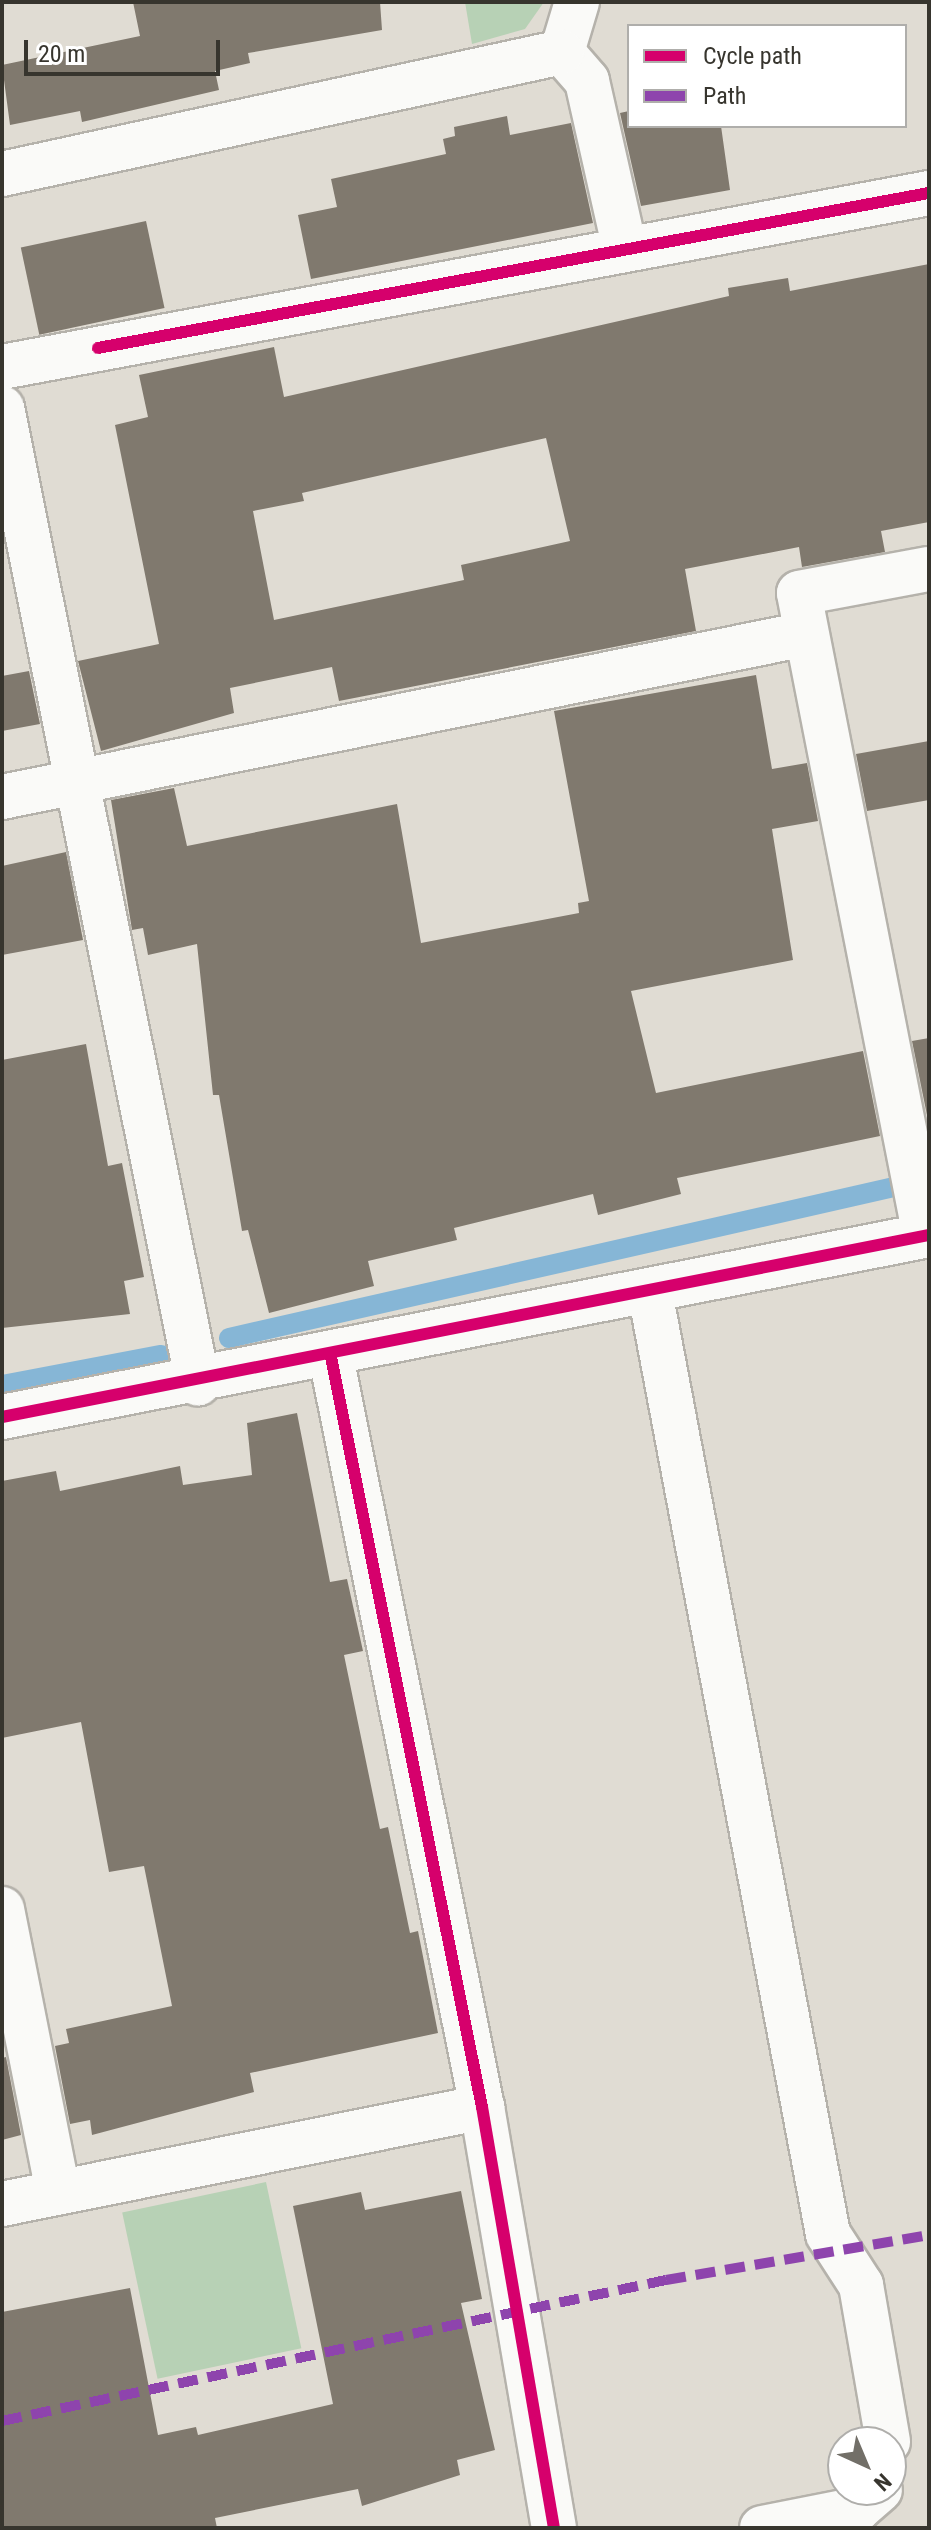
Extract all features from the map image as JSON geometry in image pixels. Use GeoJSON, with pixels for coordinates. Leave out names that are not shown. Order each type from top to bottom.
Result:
{"type":"FeatureCollection","features":[{"type":"Feature","properties":{"kind":"street"},"geometry":{"type":"LineString","coordinates":[[562,52],[577,2]]}},
{"type":"Feature","properties":{"kind":"street"},"geometry":{"type":"LineString","coordinates":[[2,174],[562,52]]}},
{"type":"Feature","properties":{"kind":"street"},"geometry":{"type":"LineString","coordinates":[[562,52],[587,81],[625,249]]}},
{"type":"Feature","properties":{"kind":"street"},"geometry":{"type":"LineString","coordinates":[[2,367],[929,193]]}},
{"type":"Feature","properties":{"kind":"street"},"geometry":{"type":"LineString","coordinates":[[2,408],[74,783],[198,1384]]}},
{"type":"Feature","properties":{"kind":"street"},"geometry":{"type":"LineString","coordinates":[[2,1417],[198,1384],[927,1235],[799,593],[929,569]]}},
{"type":"Feature","properties":{"kind":"street"},"geometry":{"type":"LineString","coordinates":[[2,797],[805,634]]}},
{"type":"Feature","properties":{"kind":"street"},"geometry":{"type":"LineString","coordinates":[[650,1292],[828,2234],[861,2285],[885,2426]]}},
{"type":"Feature","properties":{"kind":"street"},"geometry":{"type":"LineString","coordinates":[[331,1357],[482,2107],[554,2528]]}},
{"type":"Feature","properties":{"kind":"street"},"geometry":{"type":"LineString","coordinates":[[2,1909],[58,2193]]}},
{"type":"Feature","properties":{"kind":"street"},"geometry":{"type":"LineString","coordinates":[[2,2204],[482,2107]]}},
{"type":"Feature","properties":{"kind":"street"},"geometry":{"type":"LineString","coordinates":[[762,2528],[861,2506]]}},
{"type":"Feature","properties":{"kind":"green space"},"geometry":{"type":"Polygon","coordinates":[[[465,2],[544,2],[525,29],[472,44],[465,2]]]}},
{"type":"Feature","properties":{"kind":"green space"},"geometry":{"type":"Polygon","coordinates":[[[266,2182],[301,2348],[158,2379],[122,2213],[266,2182]]]}},
{"type":"Feature","properties":{"kind":"building"},"geometry":{"type":"Polygon","coordinates":[[[133,2],[380,2],[382,30],[248,53],[250,63],[215,71],[219,90],[82,122],[80,111],[10,125],[2,65],[140,36],[133,2]]]}},
{"type":"Feature","properties":{"kind":"building"},"geometry":{"type":"Polygon","coordinates":[[[627,111],[627,128],[721,128],[730,190],[641,206],[620,113],[627,111]]]}},
{"type":"Feature","properties":{"kind":"building"},"geometry":{"type":"Polygon","coordinates":[[[507,116],[510,135],[571,123],[593,223],[311,279],[298,215],[337,207],[331,179],[446,154],[443,139],[455,136],[454,127],[507,116]]]}},
{"type":"Feature","properties":{"kind":"building"},"geometry":{"type":"Polygon","coordinates":[[[146,221],[165,308],[39,335],[21,248],[146,221]]]}},
{"type":"Feature","properties":{"kind":"building"},"geometry":{"type":"Polygon","coordinates":[[[929,264],[929,522],[881,531],[885,552],[802,567],[799,547],[685,569],[696,631],[339,701],[332,667],[230,688],[234,713],[101,751],[78,661],[159,644],[115,425],[148,417],[139,375],[274,347],[284,397],[729,296],[728,288],[788,278],[790,291],[929,264]],[[546,438],[302,493],[304,501],[253,511],[274,620],[464,580],[461,565],[570,541],[546,438]]]}},
{"type":"Feature","properties":{"kind":"building"},"geometry":{"type":"Polygon","coordinates":[[[29,671],[40,724],[2,731],[2,676],[29,671]]]}},
{"type":"Feature","properties":{"kind":"building"},"geometry":{"type":"Polygon","coordinates":[[[756,675],[772,769],[807,763],[818,821],[772,829],[793,960],[631,991],[656,1093],[863,1051],[880,1136],[677,1178],[681,1194],[598,1215],[593,1194],[454,1228],[457,1240],[368,1261],[374,1286],[269,1313],[248,1230],[242,1231],[219,1095],[213,1095],[197,944],[148,955],[143,928],[132,930],[111,800],[174,788],[187,846],[397,804],[421,943],[579,913],[578,903],[589,901],[554,711],[756,675]]]}},
{"type":"Feature","properties":{"kind":"building"},"geometry":{"type":"Polygon","coordinates":[[[929,741],[929,800],[867,811],[856,754],[929,741]]]}},
{"type":"Feature","properties":{"kind":"building"},"geometry":{"type":"Polygon","coordinates":[[[66,852],[83,940],[2,955],[2,866],[66,852]]]}},
{"type":"Feature","properties":{"kind":"building"},"geometry":{"type":"Polygon","coordinates":[[[929,1038],[929,1125],[912,1041],[929,1038]]]}},
{"type":"Feature","properties":{"kind":"building"},"geometry":{"type":"Polygon","coordinates":[[[86,1044],[108,1166],[122,1163],[144,1277],[124,1281],[130,1314],[2,1328],[2,1060],[86,1044]]]}},
{"type":"Feature","properties":{"kind":"building"},"geometry":{"type":"Polygon","coordinates":[[[297,1413],[330,1582],[347,1579],[363,1651],[344,1655],[380,1829],[388,1827],[410,1933],[418,1931],[438,2033],[250,2073],[254,2092],[92,2135],[90,2120],[70,2124],[55,2046],[69,2043],[66,2029],[172,2006],[144,1866],[109,1872],[81,1722],[2,1738],[2,1481],[56,1471],[60,1491],[180,1466],[183,1485],[252,1475],[247,1423],[297,1413]]]}},
{"type":"Feature","properties":{"kind":"building"},"geometry":{"type":"Polygon","coordinates":[[[6,2057],[21,2135],[2,2140],[2,2058],[6,2057]]]}},
{"type":"Feature","properties":{"kind":"building"},"geometry":{"type":"Polygon","coordinates":[[[461,2191],[482,2299],[461,2303],[495,2450],[457,2460],[460,2475],[362,2506],[358,2489],[215,2518],[217,2528],[2,2528],[2,2312],[130,2288],[158,2435],[196,2427],[198,2435],[333,2404],[293,2206],[361,2192],[365,2210],[461,2191]]]}},
{"type":"Feature","properties":{"kind":"waterway"},"geometry":{"type":"LineString","coordinates":[[229,1338],[920,1181]]}},
{"type":"Feature","properties":{"kind":"waterway"},"geometry":{"type":"LineString","coordinates":[[2,1385],[161,1355]]}},
{"type":"Feature","properties":{"kind":"marked path"},"geometry":{"type":"LineString","coordinates":[[2,2421],[666,2280],[929,2235]]}},
{"type":"Feature","properties":{"kind":"cycle path"},"geometry":{"type":"LineString","coordinates":[[98,348],[929,193]]}},
{"type":"Feature","properties":{"kind":"cycle path"},"geometry":{"type":"LineString","coordinates":[[2,1417],[929,1235]]}},
{"type":"Feature","properties":{"kind":"cycle path"},"geometry":{"type":"LineString","coordinates":[[331,1357],[482,2107],[554,2528]]}}]}
